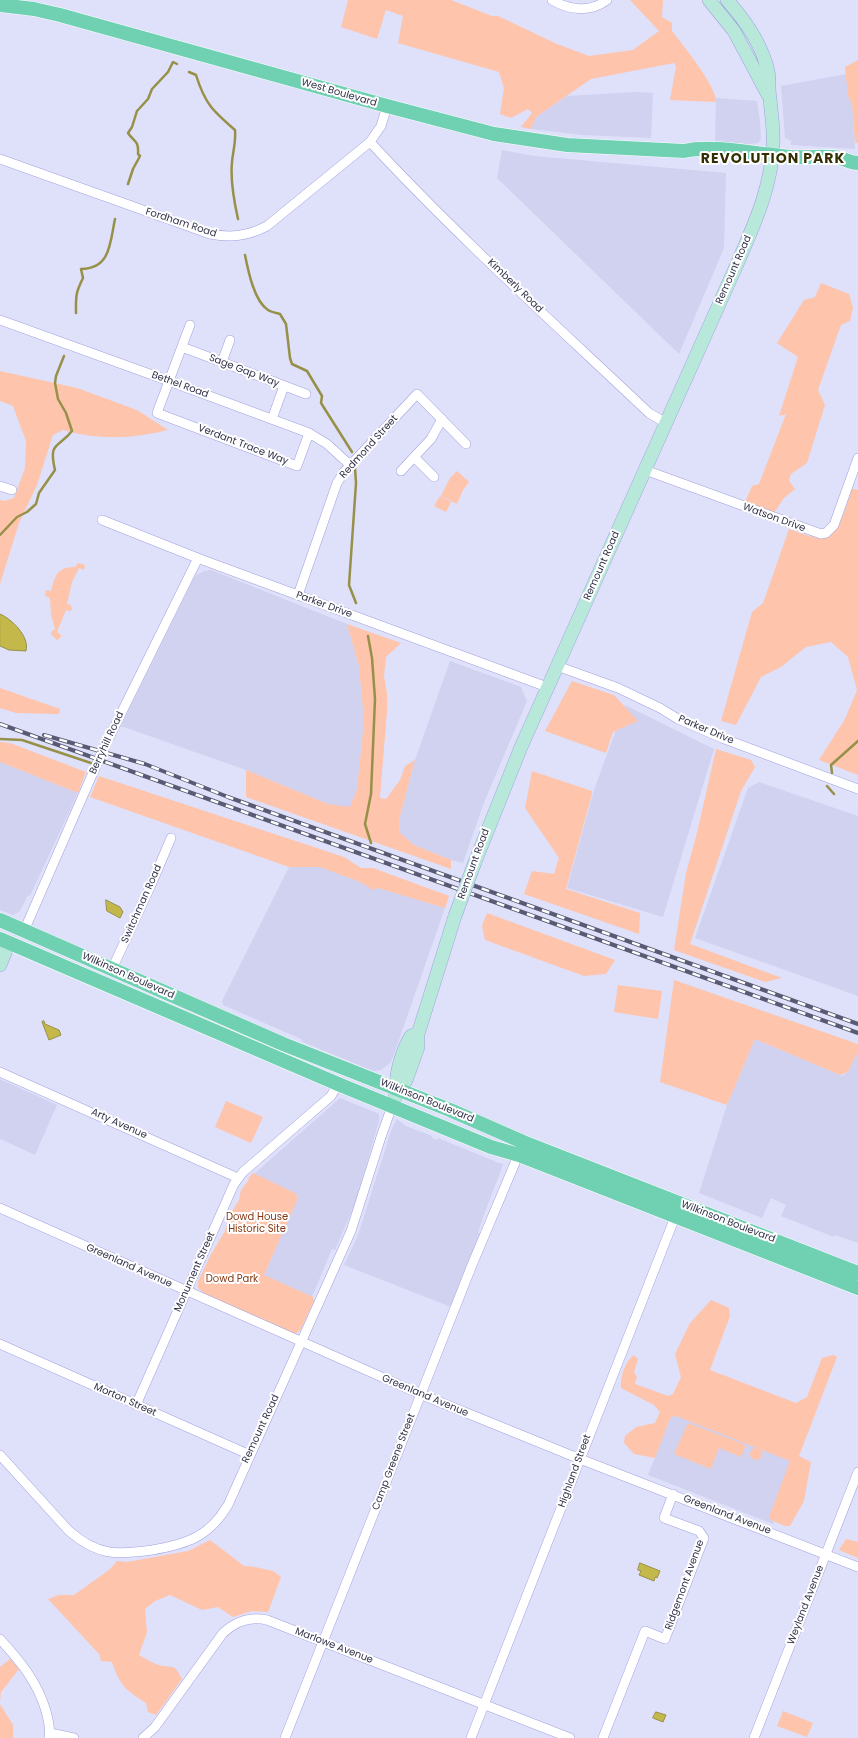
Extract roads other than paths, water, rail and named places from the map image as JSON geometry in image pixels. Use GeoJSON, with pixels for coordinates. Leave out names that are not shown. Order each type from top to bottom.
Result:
{"type":"FeatureCollection","features":[{"type":"Feature","properties":{"kind":"main road","name":"Remount Road"},"geometry":{"type":"LineString","coordinates":[[709,0],[734,31],[770,98]]}},
{"type":"Feature","properties":{"kind":"main road","name":"Remount Road"},"geometry":{"type":"LineString","coordinates":[[392,1106],[398,1089],[408,1078],[418,1047],[418,1034],[455,916],[518,753],[755,222],[764,196],[772,159],[773,130],[768,71],[763,56],[745,24],[727,0]]}},
{"type":"Feature","properties":{"kind":"main road","name":"West Boulevard"},"geometry":{"type":"LineString","coordinates":[[0,5],[34,9],[60,15],[476,130],[532,140],[573,145],[684,151],[695,156],[772,159],[841,168],[854,163]]}},
{"type":"Feature","properties":{"kind":"main road","name":"Wilkinson Boulevard"},"geometry":{"type":"LineString","coordinates":[[0,920],[282,1044],[398,1089],[521,1148],[678,1210],[855,1286]]}},
{"type":"Feature","properties":{"kind":"main road","name":"Wilkinson Boulevard"},"geometry":{"type":"LineString","coordinates":[[5,941],[338,1084],[491,1147],[521,1148]]}},
{"type":"Feature","properties":{"kind":"main road"},"geometry":{"type":"LineString","coordinates":[[0,965],[5,941]]}},
{"type":"Feature","properties":{"kind":"main road","name":"Wilkinson Boulevard"},"geometry":{"type":"LineString","coordinates":[[678,1210],[858,1273]]}},
{"type":"Feature","properties":{"kind":"street"},"geometry":{"type":"LineString","coordinates":[[552,0],[569,8],[579,9],[594,7],[607,0]]}},
{"type":"Feature","properties":{"kind":"street","name":"Fordham Road"},"geometry":{"type":"LineString","coordinates":[[0,159],[210,234],[234,237],[246,235],[267,226],[370,142],[381,126],[387,106]]}},
{"type":"Feature","properties":{"kind":"street","name":"Kimberly Road"},"geometry":{"type":"LineString","coordinates":[[370,142],[416,191],[492,265],[648,413],[666,423]]}},
{"type":"Feature","properties":{"kind":"street","name":"Bethel Road"},"geometry":{"type":"LineString","coordinates":[[0,320],[309,433],[327,444],[350,465]]}},
{"type":"Feature","properties":{"kind":"street"},"geometry":{"type":"LineString","coordinates":[[169,381],[190,324]]}},
{"type":"Feature","properties":{"kind":"street"},"geometry":{"type":"LineString","coordinates":[[222,362],[230,340]]}},
{"type":"Feature","properties":{"kind":"street","name":"Sage Gap Way"},"geometry":{"type":"LineString","coordinates":[[182,347],[306,394]]}},
{"type":"Feature","properties":{"kind":"street","name":"Verdant Trace Way"},"geometry":{"type":"LineString","coordinates":[[169,381],[157,413],[297,466],[309,433]]}},
{"type":"Feature","properties":{"kind":"street"},"geometry":{"type":"LineString","coordinates":[[272,419],[284,386]]}},
{"type":"Feature","properties":{"kind":"street","name":"Redmond Street"},"geometry":{"type":"LineString","coordinates":[[298,595],[334,489],[340,477],[417,394],[442,419]]}},
{"type":"Feature","properties":{"kind":"street"},"geometry":{"type":"LineString","coordinates":[[401,471],[431,439],[442,419],[466,444]]}},
{"type":"Feature","properties":{"kind":"street"},"geometry":{"type":"LineString","coordinates":[[414,457],[434,477]]}},
{"type":"Feature","properties":{"kind":"street","name":"Watson Drive"},"geometry":{"type":"LineString","coordinates":[[645,470],[821,534],[826,533],[834,525],[858,458]]}},
{"type":"Feature","properties":{"kind":"street"},"geometry":{"type":"LineString","coordinates":[[0,486],[12,490]]}},
{"type":"Feature","properties":{"kind":"street","name":"Parker Drive"},"geometry":{"type":"LineString","coordinates":[[102,520],[198,558],[548,687]]}},
{"type":"Feature","properties":{"kind":"street","name":"Berryhill Road"},"geometry":{"type":"LineString","coordinates":[[24,931],[102,752],[198,558]]}},
{"type":"Feature","properties":{"kind":"street","name":"Parker Drive"},"geometry":{"type":"LineString","coordinates":[[557,666],[618,688],[660,708],[678,719],[722,738],[858,789]]}},
{"type":"Feature","properties":{"kind":"street","name":"Switchman Road"},"geometry":{"type":"LineString","coordinates":[[112,969],[171,838]]}},
{"type":"Feature","properties":{"kind":"street","name":"Arty Avenue"},"geometry":{"type":"LineString","coordinates":[[0,1072],[238,1178]]}},
{"type":"Feature","properties":{"kind":"street","name":"Monument Street"},"geometry":{"type":"LineString","coordinates":[[136,1405],[238,1178],[289,1131],[331,1096],[338,1084]]}},
{"type":"Feature","properties":{"kind":"street","name":"Remount Road"},"geometry":{"type":"LineString","coordinates":[[0,1455],[69,1531],[79,1539],[96,1548],[121,1554],[173,1546],[198,1537],[209,1530],[218,1521],[228,1505],[351,1231],[379,1141],[392,1106]]}},
{"type":"Feature","properties":{"kind":"street","name":"Camp Greene Street"},"geometry":{"type":"LineString","coordinates":[[285,1738],[420,1394],[521,1148]]}},
{"type":"Feature","properties":{"kind":"street","name":"Greenland Avenue"},"geometry":{"type":"LineString","coordinates":[[0,1208],[301,1343],[420,1394],[580,1459],[858,1566]]}},
{"type":"Feature","properties":{"kind":"street","name":"Highland Street"},"geometry":{"type":"LineString","coordinates":[[471,1738],[678,1210]]}},
{"type":"Feature","properties":{"kind":"street","name":"Morton Street"},"geometry":{"type":"LineString","coordinates":[[0,1344],[250,1454]]}},
{"type":"Feature","properties":{"kind":"street","name":"Weyland Avenue"},"geometry":{"type":"LineString","coordinates":[[754,1738],[858,1472]]}},
{"type":"Feature","properties":{"kind":"street","name":"Ridgemont Avenue"},"geometry":{"type":"LineString","coordinates":[[603,1738],[644,1631],[665,1639],[704,1538],[699,1531],[664,1518],[673,1494]]}},
{"type":"Feature","properties":{"kind":"street","name":"Marlowe Avenue"},"geometry":{"type":"LineString","coordinates":[[142,1738],[156,1727],[223,1633],[234,1624],[248,1619],[262,1619],[570,1738]]}},
{"type":"Feature","properties":{"kind":"street"},"geometry":{"type":"LineString","coordinates":[[0,1639],[21,1662],[35,1683],[42,1698],[49,1722],[50,1735],[74,1738]]}},
{"type":"Feature","properties":{"kind":"waterway"},"geometry":{"type":"LineString","coordinates":[[128,184],[133,169],[140,156],[138,154],[138,146],[136,142],[128,133],[132,127],[137,111],[148,99],[152,89],[168,72],[173,62],[177,64]]}},
{"type":"Feature","properties":{"kind":"waterway"},"geometry":{"type":"LineString","coordinates":[[189,72],[196,75],[206,100],[215,112],[235,130],[232,162],[232,184],[238,219]]}},
{"type":"Feature","properties":{"kind":"waterway"},"geometry":{"type":"LineString","coordinates":[[76,313],[76,296],[83,278],[81,269],[91,268],[104,259],[110,245],[115,219]]}},
{"type":"Feature","properties":{"kind":"waterway"},"geometry":{"type":"LineString","coordinates":[[245,255],[252,285],[259,300],[268,310],[280,314],[286,324],[292,364],[307,371],[322,396],[321,403],[352,452]]}},
{"type":"Feature","properties":{"kind":"waterway"},"geometry":{"type":"LineString","coordinates":[[0,535],[17,517],[27,512],[36,504],[39,493],[55,470],[53,461],[54,449],[72,431],[66,413],[58,399],[55,383],[56,376],[64,356]]}},
{"type":"Feature","properties":{"kind":"waterway"},"geometry":{"type":"LineString","coordinates":[[355,468],[356,483],[349,585],[356,603]]}},
{"type":"Feature","properties":{"kind":"waterway"},"geometry":{"type":"LineString","coordinates":[[368,636],[372,658],[375,699],[371,794],[365,824],[371,843]]}},
{"type":"Feature","properties":{"kind":"waterway"},"geometry":{"type":"LineString","coordinates":[[0,739],[22,740],[91,763]]}},
{"type":"Feature","properties":{"kind":"waterway"},"geometry":{"type":"LineString","coordinates":[[832,773],[831,765],[858,741]]}},
{"type":"Feature","properties":{"kind":"waterway"},"geometry":{"type":"LineString","coordinates":[[827,786],[834,794]]}},
{"type":"Feature","properties":{"kind":"railway"},"geometry":{"type":"LineString","coordinates":[[0,724],[858,1033]]}},
{"type":"Feature","properties":{"kind":"railway"},"geometry":{"type":"LineString","coordinates":[[44,735],[145,764],[228,797],[858,1024]]}},
{"type":"Feature","properties":{"kind":"district","name":"REVOLUTION PARK"},"geometry":{"type":"Point","coordinates":[773,159]}},
{"type":"Feature","properties":{"kind":"park label","name":"Dowd House Historic Site"},"geometry":{"type":"Point","coordinates":[257,1222]}},
{"type":"Feature","properties":{"kind":"park label","name":"Dowd Park"},"geometry":{"type":"Point","coordinates":[232,1279]}}]}
